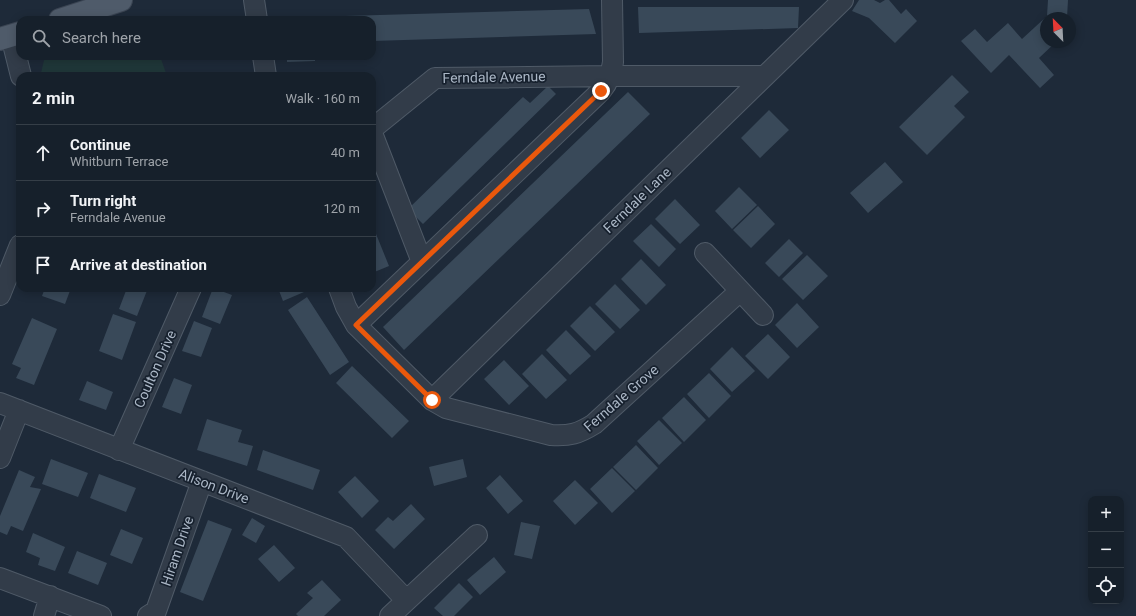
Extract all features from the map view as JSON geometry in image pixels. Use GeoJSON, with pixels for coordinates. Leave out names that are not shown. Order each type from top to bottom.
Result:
{"type":"FeatureCollection","features":[{"type":"Feature","properties":{"kind":"main road"},"geometry":{"type":"LineString","coordinates":[[72,16],[122,0]]}},
{"type":"Feature","properties":{"kind":"street"},"geometry":{"type":"LineString","coordinates":[[254,0],[256,16]]}},
{"type":"Feature","properties":{"kind":"street"},"geometry":{"type":"LineString","coordinates":[[356,325],[601,91],[610,76],[613,62],[612,0]]}},
{"type":"Feature","properties":{"kind":"street","name":"Ferndale Lane"},"geometry":{"type":"LineString","coordinates":[[432,400],[843,0]]}},
{"type":"Feature","properties":{"kind":"street"},"geometry":{"type":"LineString","coordinates":[[10,36],[16,58]]}},
{"type":"Feature","properties":{"kind":"street"},"geometry":{"type":"LineString","coordinates":[[17,60],[20,72]]}},
{"type":"Feature","properties":{"kind":"street"},"geometry":{"type":"LineString","coordinates":[[264,60],[265,72]]}},
{"type":"Feature","properties":{"kind":"street","name":"Ferndale Avenue"},"geometry":{"type":"LineString","coordinates":[[376,125],[434,78],[765,76]]}},
{"type":"Feature","properties":{"kind":"street"},"geometry":{"type":"LineString","coordinates":[[376,143],[422,262]]}},
{"type":"Feature","properties":{"kind":"street"},"geometry":{"type":"LineString","coordinates":[[705,254],[762,314]]}},
{"type":"Feature","properties":{"kind":"street"},"geometry":{"type":"LineString","coordinates":[[0,294],[16,255]]}},
{"type":"Feature","properties":{"kind":"street","name":"Ferndale Grove"},"geometry":{"type":"LineString","coordinates":[[340,292],[346,307],[356,325],[432,400],[446,408],[551,435],[565,436],[581,432],[594,424],[740,291]]}},
{"type":"Feature","properties":{"kind":"street","name":"Coulton Drive"},"geometry":{"type":"LineString","coordinates":[[119,450],[189,292]]}},
{"type":"Feature","properties":{"kind":"street","name":"Alison Drive"},"geometry":{"type":"LineString","coordinates":[[0,403],[346,537],[406,600]]}},
{"type":"Feature","properties":{"kind":"street"},"geometry":{"type":"LineString","coordinates":[[0,458],[19,410]]}},
{"type":"Feature","properties":{"kind":"street","name":"Hiram Drive"},"geometry":{"type":"LineString","coordinates":[[148,616],[156,611],[202,481]]}},
{"type":"Feature","properties":{"kind":"street"},"geometry":{"type":"LineString","coordinates":[[390,616],[476,535]]}},
{"type":"Feature","properties":{"kind":"street"},"geometry":{"type":"LineString","coordinates":[[0,578],[101,616]]}},
{"type":"Feature","properties":{"kind":"street"},"geometry":{"type":"LineString","coordinates":[[44,616],[50,596]]}},
{"type":"Feature","properties":{"kind":"green space"},"geometry":{"type":"Polygon","coordinates":[[[44,60],[161,60],[166,72],[41,72],[44,60]]]}},
{"type":"Feature","properties":{"kind":"building"},"geometry":{"type":"Polygon","coordinates":[[[859,0],[874,0],[880,3],[885,0],[889,0],[901,14],[906,9],[917,21],[895,43],[869,18],[852,11],[859,0]]]}},
{"type":"Feature","properties":{"kind":"building"},"geometry":{"type":"Polygon","coordinates":[[[1048,0],[1068,0],[1067,12],[1047,12],[1048,0]]]}},
{"type":"Feature","properties":{"kind":"building"},"geometry":{"type":"Polygon","coordinates":[[[638,7],[799,7],[798,28],[639,33],[638,7]]]}},
{"type":"Feature","properties":{"kind":"building"},"geometry":{"type":"Polygon","coordinates":[[[589,9],[596,34],[376,41],[376,16],[345,16],[589,9]]]}},
{"type":"Feature","properties":{"kind":"building"},"geometry":{"type":"Polygon","coordinates":[[[1040,22],[1040,48],[1050,48],[1039,58],[1054,75],[1040,88],[1009,55],[991,73],[961,41],[975,29],[987,42],[1008,23],[1022,39],[1040,22]]]}},
{"type":"Feature","properties":{"kind":"building"},"geometry":{"type":"Polygon","coordinates":[[[287,60],[315,60],[315,61],[287,62],[287,60]]]}},
{"type":"Feature","properties":{"kind":"building"},"geometry":{"type":"Polygon","coordinates":[[[952,75],[969,92],[954,106],[965,117],[927,155],[899,127],[952,75]]]}},
{"type":"Feature","properties":{"kind":"building"},"geometry":{"type":"Polygon","coordinates":[[[548,86],[556,94],[423,224],[408,209],[523,97],[530,103],[548,86]]]}},
{"type":"Feature","properties":{"kind":"building"},"geometry":{"type":"Polygon","coordinates":[[[628,92],[650,114],[404,350],[383,327],[628,92]]]}},
{"type":"Feature","properties":{"kind":"building"},"geometry":{"type":"Polygon","coordinates":[[[769,110],[789,130],[760,158],[741,138],[769,110]]]}},
{"type":"Feature","properties":{"kind":"building"},"geometry":{"type":"Polygon","coordinates":[[[885,162],[903,182],[868,213],[850,193],[885,162]]]}},
{"type":"Feature","properties":{"kind":"building"},"geometry":{"type":"Polygon","coordinates":[[[739,187],[757,205],[732,229],[715,211],[739,187]]]}},
{"type":"Feature","properties":{"kind":"building"},"geometry":{"type":"Polygon","coordinates":[[[675,199],[700,225],[680,244],[655,219],[675,199]]]}},
{"type":"Feature","properties":{"kind":"building"},"geometry":{"type":"Polygon","coordinates":[[[758,206],[775,224],[751,248],[733,230],[758,206]]]}},
{"type":"Feature","properties":{"kind":"building"},"geometry":{"type":"Polygon","coordinates":[[[651,224],[676,249],[659,267],[633,241],[651,224]]]}},
{"type":"Feature","properties":{"kind":"building"},"geometry":{"type":"Polygon","coordinates":[[[376,234],[389,266],[376,271],[376,234]]]}},
{"type":"Feature","properties":{"kind":"building"},"geometry":{"type":"Polygon","coordinates":[[[789,239],[803,253],[779,277],[765,263],[789,239]]]}},
{"type":"Feature","properties":{"kind":"building"},"geometry":{"type":"Polygon","coordinates":[[[807,255],[828,276],[803,300],[782,279],[807,255]]]}},
{"type":"Feature","properties":{"kind":"building"},"geometry":{"type":"Polygon","coordinates":[[[641,259],[666,285],[646,305],[621,279],[641,259]]]}},
{"type":"Feature","properties":{"kind":"building"},"geometry":{"type":"Polygon","coordinates":[[[615,284],[640,310],[620,329],[595,304],[615,284]]]}},
{"type":"Feature","properties":{"kind":"building"},"geometry":{"type":"Polygon","coordinates":[[[44,292],[70,292],[65,304],[42,296],[44,292]]]}},
{"type":"Feature","properties":{"kind":"building"},"geometry":{"type":"Polygon","coordinates":[[[125,292],[146,292],[137,316],[119,309],[125,292]]]}},
{"type":"Feature","properties":{"kind":"building"},"geometry":{"type":"Polygon","coordinates":[[[211,292],[224,292],[232,295],[220,324],[202,317],[211,292]]]}},
{"type":"Feature","properties":{"kind":"building"},"geometry":{"type":"Polygon","coordinates":[[[280,292],[304,292],[283,301],[280,292]]]}},
{"type":"Feature","properties":{"kind":"building"},"geometry":{"type":"Polygon","coordinates":[[[307,297],[349,362],[330,375],[288,310],[307,297]]]}},
{"type":"Feature","properties":{"kind":"building"},"geometry":{"type":"Polygon","coordinates":[[[797,303],[819,327],[797,348],[775,325],[797,303]]]}},
{"type":"Feature","properties":{"kind":"building"},"geometry":{"type":"Polygon","coordinates":[[[590,306],[615,332],[595,351],[570,326],[590,306]]]}},
{"type":"Feature","properties":{"kind":"building"},"geometry":{"type":"Polygon","coordinates":[[[113,314],[136,322],[122,360],[99,351],[113,314]]]}},
{"type":"Feature","properties":{"kind":"building"},"geometry":{"type":"Polygon","coordinates":[[[32,318],[57,329],[34,385],[16,378],[21,368],[12,364],[32,318]]]}},
{"type":"Feature","properties":{"kind":"building"},"geometry":{"type":"Polygon","coordinates":[[[194,321],[212,328],[201,357],[182,351],[194,321]]]}},
{"type":"Feature","properties":{"kind":"building"},"geometry":{"type":"Polygon","coordinates":[[[566,330],[591,356],[570,375],[546,350],[566,330]]]}},
{"type":"Feature","properties":{"kind":"building"},"geometry":{"type":"Polygon","coordinates":[[[768,334],[790,357],[768,379],[745,356],[768,334]]]}},
{"type":"Feature","properties":{"kind":"building"},"geometry":{"type":"Polygon","coordinates":[[[732,347],[755,371],[732,392],[710,369],[732,347]]]}},
{"type":"Feature","properties":{"kind":"building"},"geometry":{"type":"Polygon","coordinates":[[[542,354],[567,380],[546,399],[522,374],[542,354]]]}},
{"type":"Feature","properties":{"kind":"building"},"geometry":{"type":"Polygon","coordinates":[[[504,360],[529,386],[509,405],[484,379],[504,360]]]}},
{"type":"Feature","properties":{"kind":"building"},"geometry":{"type":"Polygon","coordinates":[[[352,366],[409,421],[392,438],[336,383],[352,366]]]}},
{"type":"Feature","properties":{"kind":"building"},"geometry":{"type":"Polygon","coordinates":[[[709,373],[731,396],[709,418],[687,394],[709,373]]]}},
{"type":"Feature","properties":{"kind":"building"},"geometry":{"type":"Polygon","coordinates":[[[174,378],[192,385],[181,414],[162,407],[174,378]]]}},
{"type":"Feature","properties":{"kind":"building"},"geometry":{"type":"Polygon","coordinates":[[[87,381],[113,392],[106,410],[79,400],[87,381]]]}},
{"type":"Feature","properties":{"kind":"building"},"geometry":{"type":"Polygon","coordinates":[[[684,397],[706,420],[684,442],[662,418],[684,397]]]}},
{"type":"Feature","properties":{"kind":"building"},"geometry":{"type":"Polygon","coordinates":[[[207,419],[242,430],[238,442],[253,446],[247,466],[197,450],[207,419]]]}},
{"type":"Feature","properties":{"kind":"building"},"geometry":{"type":"Polygon","coordinates":[[[659,420],[682,443],[659,465],[637,441],[659,420]]]}},
{"type":"Feature","properties":{"kind":"building"},"geometry":{"type":"Polygon","coordinates":[[[636,445],[658,468],[636,490],[613,467],[636,445]]]}},
{"type":"Feature","properties":{"kind":"building"},"geometry":{"type":"Polygon","coordinates":[[[263,450],[320,470],[313,490],[257,470],[263,450]]]}},
{"type":"Feature","properties":{"kind":"building"},"geometry":{"type":"Polygon","coordinates":[[[51,459],[88,473],[78,497],[42,484],[51,459]]]}},
{"type":"Feature","properties":{"kind":"building"},"geometry":{"type":"Polygon","coordinates":[[[463,459],[467,477],[434,486],[429,467],[463,459]]]}},
{"type":"Feature","properties":{"kind":"building"},"geometry":{"type":"Polygon","coordinates":[[[612,468],[635,491],[612,513],[590,489],[612,468]]]}},
{"type":"Feature","properties":{"kind":"building"},"geometry":{"type":"Polygon","coordinates":[[[19,470],[35,477],[30,487],[41,489],[23,531],[11,526],[7,535],[0,532],[0,516],[19,470]]]}},
{"type":"Feature","properties":{"kind":"building"},"geometry":{"type":"Polygon","coordinates":[[[99,474],[136,488],[126,512],[90,498],[99,474]]]}},
{"type":"Feature","properties":{"kind":"building"},"geometry":{"type":"Polygon","coordinates":[[[500,475],[523,501],[508,514],[486,488],[500,475]]]}},
{"type":"Feature","properties":{"kind":"building"},"geometry":{"type":"Polygon","coordinates":[[[355,476],[379,501],[362,518],[338,492],[355,476]]]}},
{"type":"Feature","properties":{"kind":"building"},"geometry":{"type":"Polygon","coordinates":[[[575,480],[598,503],[575,525],[553,501],[575,480]]]}},
{"type":"Feature","properties":{"kind":"building"},"geometry":{"type":"Polygon","coordinates":[[[411,504],[425,519],[394,549],[375,530],[388,517],[393,521],[411,504]]]}},
{"type":"Feature","properties":{"kind":"building"},"geometry":{"type":"Polygon","coordinates":[[[252,518],[265,526],[256,543],[242,535],[252,518]]]}},
{"type":"Feature","properties":{"kind":"building"},"geometry":{"type":"Polygon","coordinates":[[[208,520],[232,529],[203,601],[180,592],[208,520]]]}},
{"type":"Feature","properties":{"kind":"building"},"geometry":{"type":"Polygon","coordinates":[[[521,522],[540,526],[532,559],[514,555],[521,522]]]}},
{"type":"Feature","properties":{"kind":"building"},"geometry":{"type":"Polygon","coordinates":[[[121,529],[143,538],[132,564],[110,555],[121,529]]]}},
{"type":"Feature","properties":{"kind":"building"},"geometry":{"type":"Polygon","coordinates":[[[33,533],[65,547],[55,571],[38,565],[40,558],[26,552],[33,533]]]}},
{"type":"Feature","properties":{"kind":"building"},"geometry":{"type":"Polygon","coordinates":[[[274,545],[295,568],[279,582],[258,559],[274,545]]]}},
{"type":"Feature","properties":{"kind":"building"},"geometry":{"type":"Polygon","coordinates":[[[77,551],[107,563],[98,585],[68,573],[77,551]]]}},
{"type":"Feature","properties":{"kind":"building"},"geometry":{"type":"Polygon","coordinates":[[[494,557],[506,572],[480,595],[467,580],[494,557]]]}},
{"type":"Feature","properties":{"kind":"building"},"geometry":{"type":"Polygon","coordinates":[[[322,580],[341,600],[324,616],[298,616],[296,614],[313,598],[307,593],[322,580]]]}},
{"type":"Feature","properties":{"kind":"building"},"geometry":{"type":"Polygon","coordinates":[[[459,583],[473,597],[454,616],[443,616],[434,608],[459,583]]]}},
{"type":"Feature","properties":{"kind":"route"},"geometry":{"type":"LineString","coordinates":[[432,400],[356,325],[601,91]]}}]}
